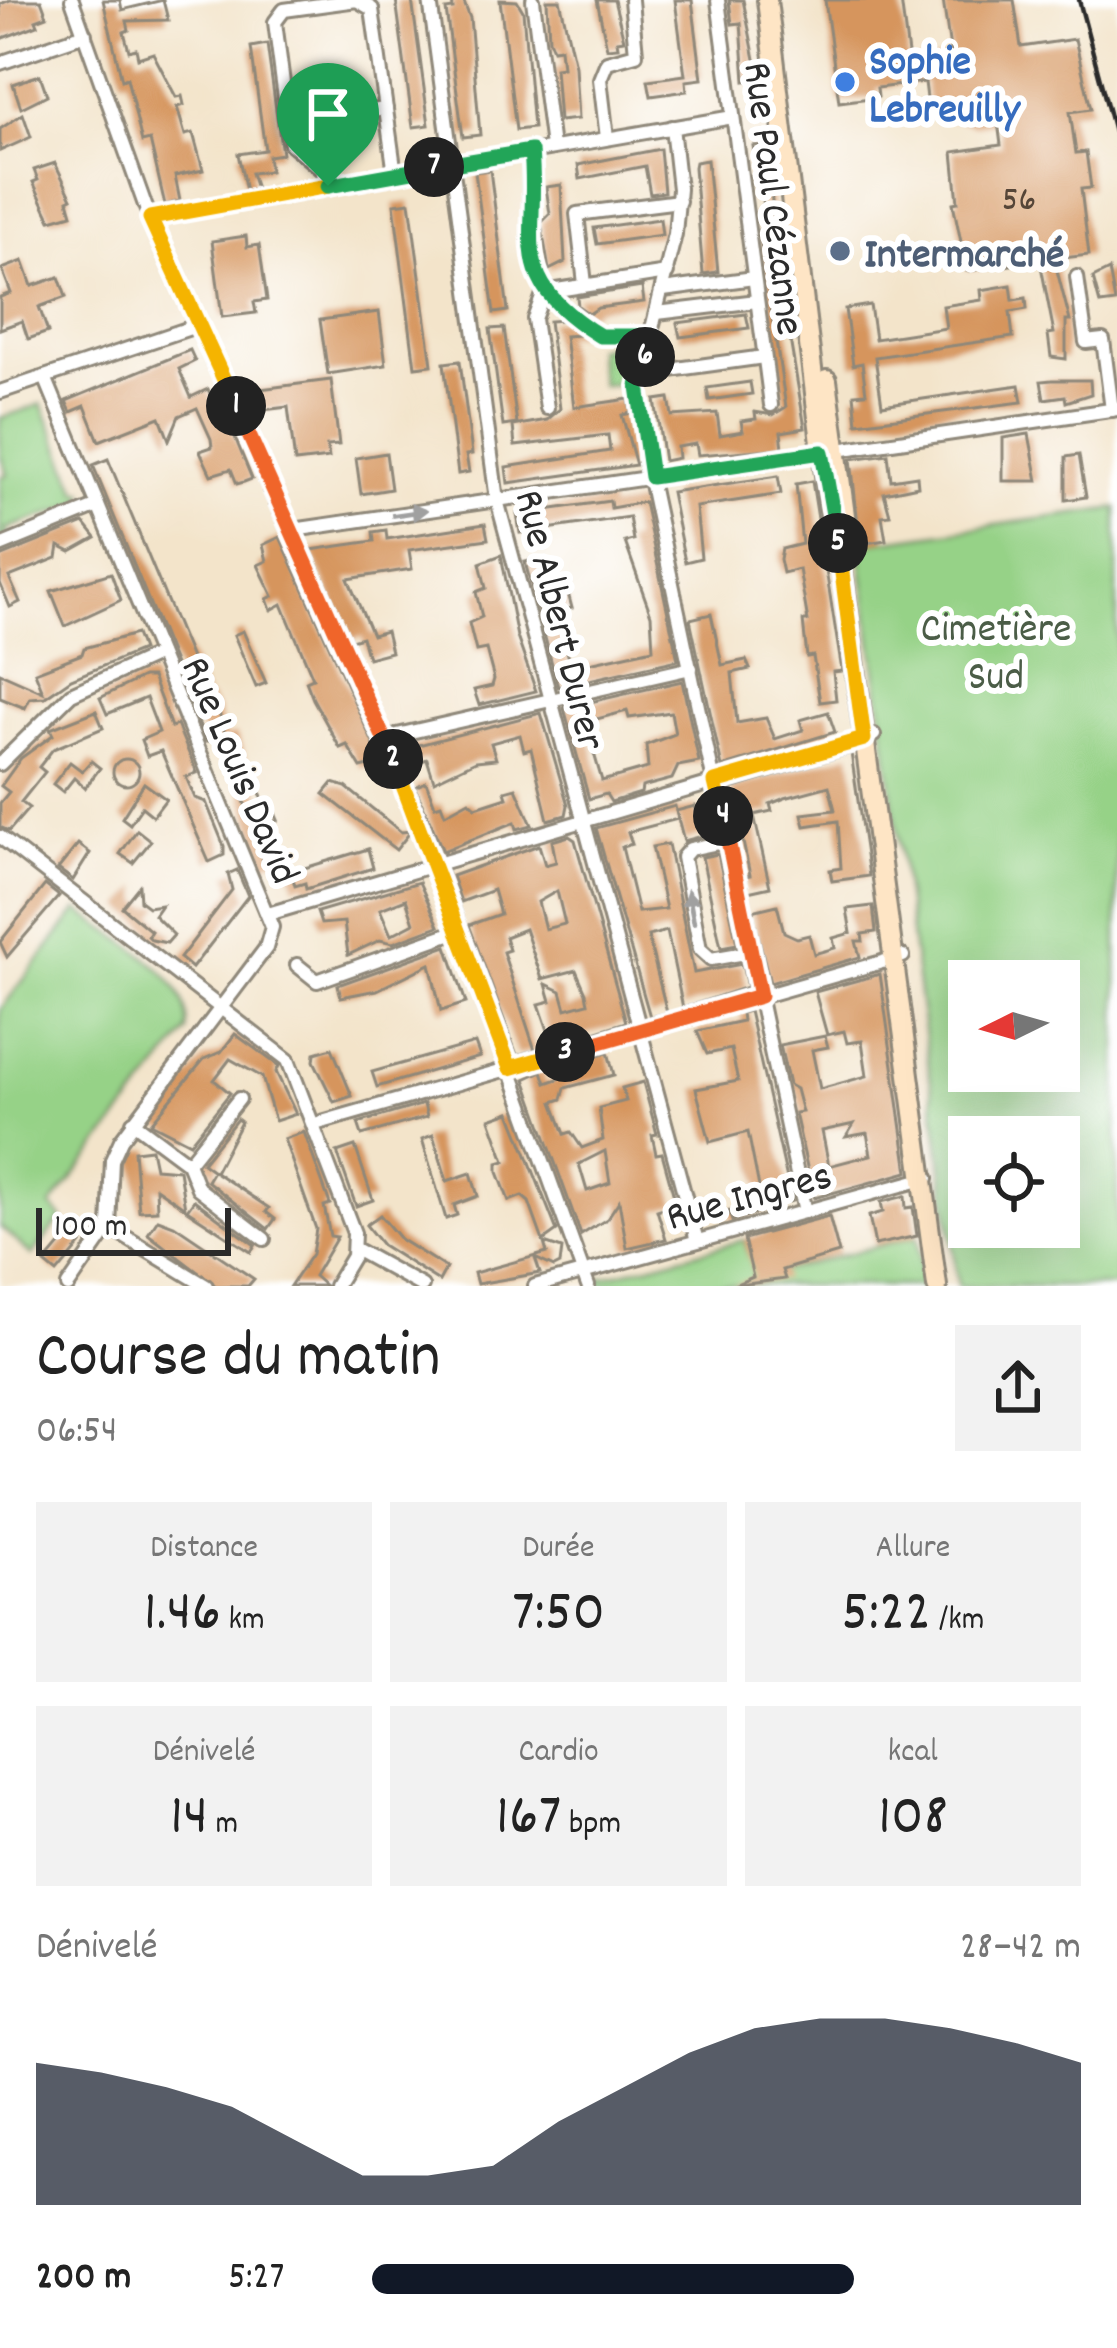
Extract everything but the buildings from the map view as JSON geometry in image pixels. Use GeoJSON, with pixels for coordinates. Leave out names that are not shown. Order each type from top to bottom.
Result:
{"type":"FeatureCollection","features":[{"type":"Feature","properties":{"kind":"main road"},"geometry":{"type":"LineString","coordinates":[[767,0],[941,1286]]}},
{"type":"Feature","properties":{"kind":"main road"},"geometry":{"type":"LineString","coordinates":[[778,0],[829,451]]}},
{"type":"Feature","properties":{"kind":"street"},"geometry":{"type":"LineString","coordinates":[[73,0],[150,218],[293,530],[436,865],[585,1280]]}},
{"type":"Feature","properties":{"kind":"street","name":"Rue Albert Durer"},"geometry":{"type":"LineString","coordinates":[[430,0],[497,500],[580,823],[697,1241]]}},
{"type":"Feature","properties":{"kind":"street"},"geometry":{"type":"LineString","coordinates":[[533,0],[552,147]]}},
{"type":"Feature","properties":{"kind":"street"},"geometry":{"type":"LineString","coordinates":[[607,138],[600,73],[608,62],[636,54],[631,0]]}},
{"type":"Feature","properties":{"kind":"street","name":"Rue Paul Cézanne"},"geometry":{"type":"LineString","coordinates":[[718,0],[771,405]]}},
{"type":"Feature","properties":{"kind":"street"},"geometry":{"type":"LineString","coordinates":[[328,186],[322,170],[294,150],[275,22],[284,10],[357,1],[370,6],[395,174]]}},
{"type":"Feature","properties":{"kind":"street"},"geometry":{"type":"LineString","coordinates":[[0,63],[85,34]]}},
{"type":"Feature","properties":{"kind":"street"},"geometry":{"type":"LineString","coordinates":[[288,122],[386,110]]}},
{"type":"Feature","properties":{"kind":"street"},"geometry":{"type":"LineString","coordinates":[[150,218],[733,117]]}},
{"type":"Feature","properties":{"kind":"street"},"geometry":{"type":"LineString","coordinates":[[672,127],[679,201],[667,273],[638,386],[651,477],[805,1212]]}},
{"type":"Feature","properties":{"kind":"street"},"geometry":{"type":"LineString","coordinates":[[531,151],[530,243],[544,292],[600,336],[650,336]]}},
{"type":"Feature","properties":{"kind":"street"},"geometry":{"type":"LineString","coordinates":[[585,284],[577,214],[679,201]]}},
{"type":"Feature","properties":{"kind":"street"},"geometry":{"type":"LineString","coordinates":[[544,292],[667,273]]}},
{"type":"Feature","properties":{"kind":"street"},"geometry":{"type":"LineString","coordinates":[[293,530],[1114,409],[1103,340],[1086,342],[1077,277]]}},
{"type":"Feature","properties":{"kind":"street"},"geometry":{"type":"LineString","coordinates":[[663,290],[754,278]]}},
{"type":"Feature","properties":{"kind":"street"},"geometry":{"type":"LineString","coordinates":[[544,292],[534,319],[547,408]]}},
{"type":"Feature","properties":{"kind":"street"},"geometry":{"type":"LineString","coordinates":[[657,313],[757,301]]}},
{"type":"Feature","properties":{"kind":"street"},"geometry":{"type":"LineString","coordinates":[[0,392],[199,325]]}},
{"type":"Feature","properties":{"kind":"street"},"geometry":{"type":"LineString","coordinates":[[640,374],[764,357]]}},
{"type":"Feature","properties":{"kind":"street","name":"Rue Louis David"},"geometry":{"type":"LineString","coordinates":[[45,377],[268,914],[269,943],[133,1122],[112,1160],[109,1227]]}},
{"type":"Feature","properties":{"kind":"street"},"geometry":{"type":"LineString","coordinates":[[0,546],[98,506]]}},
{"type":"Feature","properties":{"kind":"street"},"geometry":{"type":"LineString","coordinates":[[0,764],[40,720],[83,687],[159,654]]}},
{"type":"Feature","properties":{"kind":"street"},"geometry":{"type":"LineString","coordinates":[[384,738],[691,668]]}},
{"type":"Feature","properties":{"kind":"street"},"geometry":{"type":"LineString","coordinates":[[268,914],[869,737]]}},
{"type":"Feature","properties":{"kind":"street"},"geometry":{"type":"LineString","coordinates":[[0,837],[288,1060],[315,1124],[355,1249],[422,1286]]}},
{"type":"Feature","properties":{"kind":"street"},"geometry":{"type":"LineString","coordinates":[[728,841],[689,849],[683,859],[700,950],[714,959],[751,952]]}},
{"type":"Feature","properties":{"kind":"street"},"geometry":{"type":"LineString","coordinates":[[297,965],[317,981],[460,930]]}},
{"type":"Feature","properties":{"kind":"street"},"geometry":{"type":"LineString","coordinates":[[315,1124],[898,957]]}},
{"type":"Feature","properties":{"kind":"street"},"geometry":{"type":"LineString","coordinates":[[188,1163],[239,1099]]}},
{"type":"Feature","properties":{"kind":"street"},"geometry":{"type":"LineString","coordinates":[[133,1122],[188,1163],[198,1188],[264,1239]]}},
{"type":"Feature","properties":{"kind":"street","name":"Rue Ingres"},"geometry":{"type":"LineString","coordinates":[[535,1286],[585,1280],[697,1241],[927,1178]]}},
{"type":"Feature","properties":{"kind":"street"},"geometry":{"type":"LineString","coordinates":[[68,1286],[109,1227],[206,1286]]}},
{"type":"Feature","properties":{"kind":"street"},"geometry":{"type":"LineString","coordinates":[[335,1286],[355,1249]]}},
{"type":"Feature","properties":{"kind":"green space"},"geometry":{"type":"Polygon","coordinates":[[[637,342],[630,384],[601,385],[596,348],[637,342]]]}},
{"type":"Feature","properties":{"kind":"green space"},"geometry":{"type":"Polygon","coordinates":[[[42,404],[78,491],[85,492],[81,503],[6,529],[8,536],[0,540],[0,477],[7,474],[0,455],[0,418],[42,404]]]}},
{"type":"Feature","properties":{"kind":"green space","name":"Cimetière Sud"},"geometry":{"type":"Polygon","coordinates":[[[1117,508],[1117,1286],[958,1286],[953,1248],[1080,1248],[1080,1116],[948,1116],[948,1211],[859,544],[1117,508]]]}},
{"type":"Feature","properties":{"kind":"green space"},"geometry":{"type":"Polygon","coordinates":[[[78,910],[167,977],[186,1012],[187,1032],[51,1206],[62,1218],[32,1255],[0,1227],[0,1010],[78,910]]]}},
{"type":"Feature","properties":{"kind":"green space"},"geometry":{"type":"Polygon","coordinates":[[[917,1236],[923,1286],[597,1284],[600,1278],[744,1240],[755,1278],[917,1236]]]}},
{"type":"Feature","properties":{"kind":"railway"},"geometry":{"type":"LineString","coordinates":[[1079,0],[1117,143]]}},
{"type":"Feature","properties":{"kind":"place","name":"Sophie Lebreuilly"},"geometry":{"type":"Point","coordinates":[845,82]}},
{"type":"Feature","properties":{"kind":"place","name":"Intermarché"},"geometry":{"type":"Point","coordinates":[840,251]}},
{"type":"Feature","properties":{"kind":"route"},"geometry":{"type":"LineString","coordinates":[[531,151],[535,192],[530,243],[544,292],[600,336],[650,336],[638,386],[651,477],[822,452],[864,739],[715,782],[760,996],[510,1068],[384,738],[150,218],[328,186],[531,151]]}}]}
